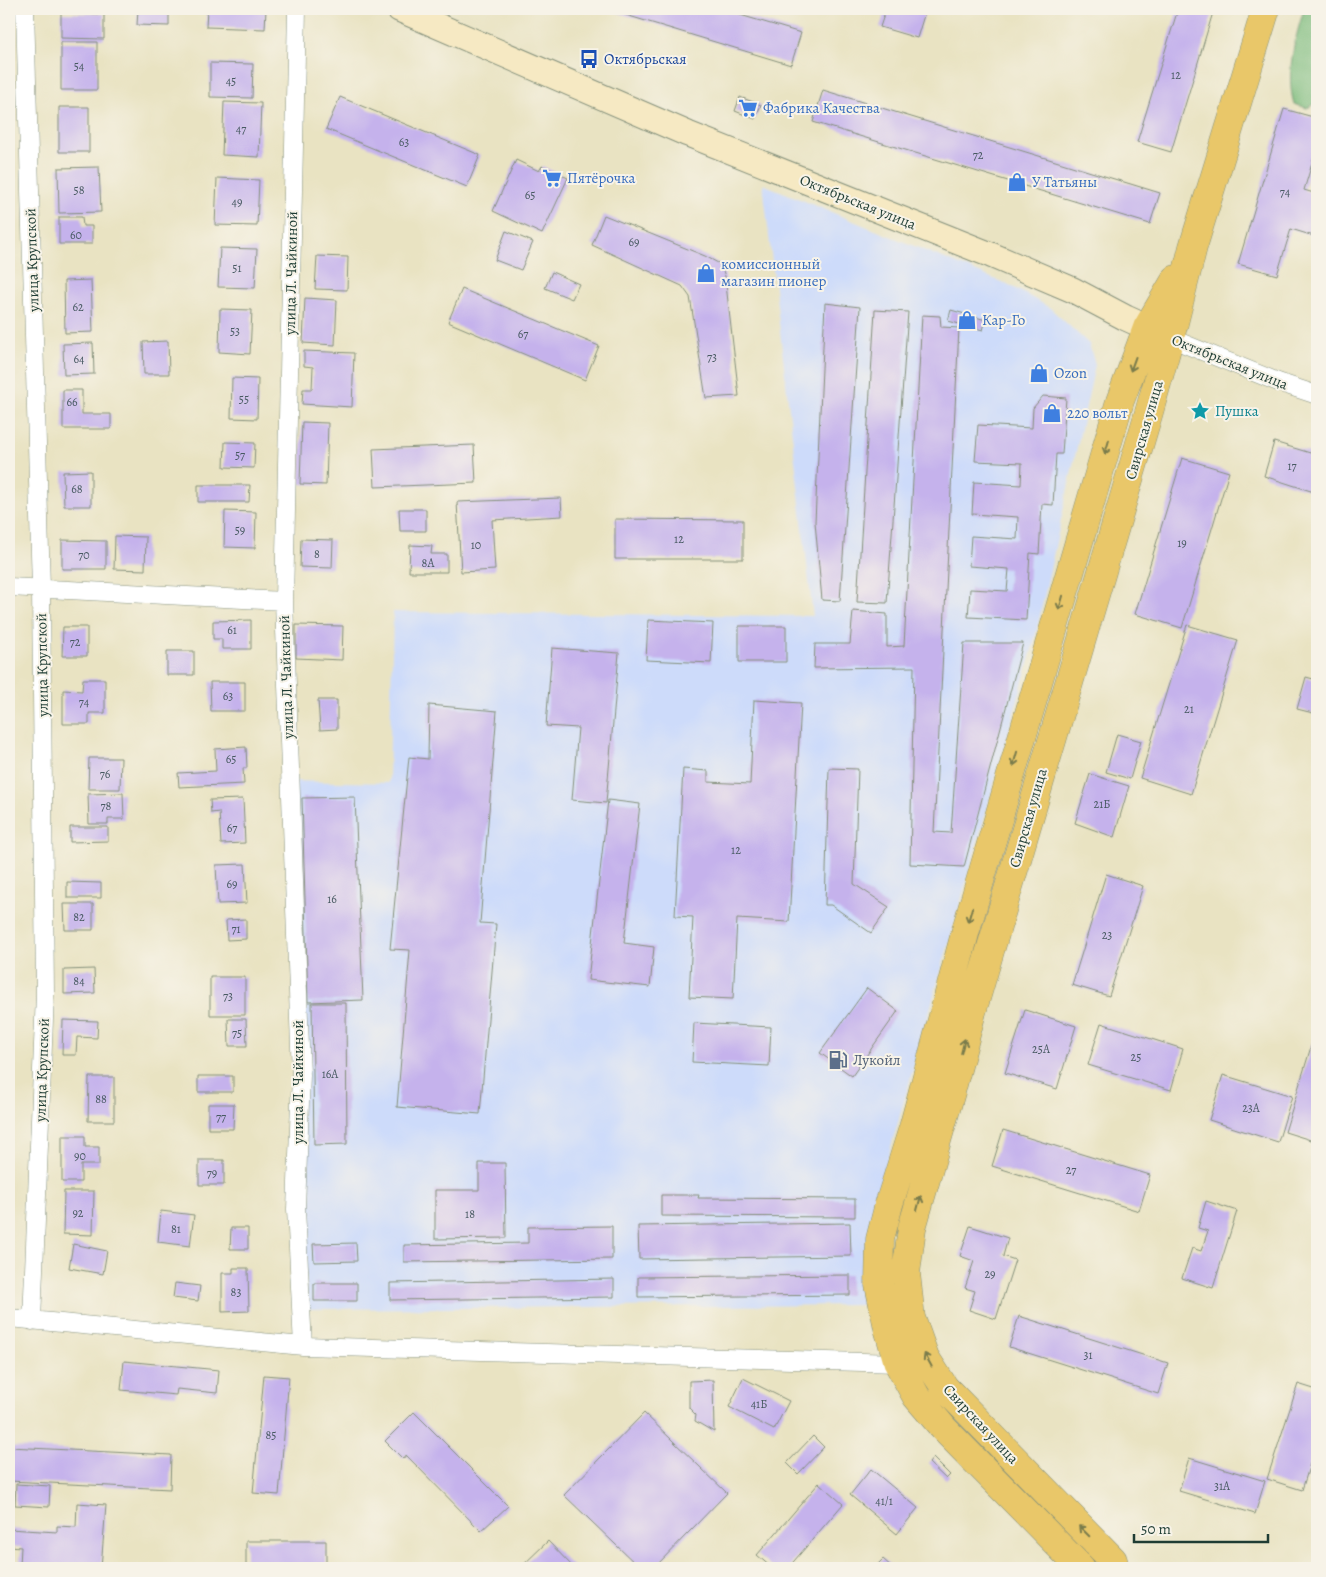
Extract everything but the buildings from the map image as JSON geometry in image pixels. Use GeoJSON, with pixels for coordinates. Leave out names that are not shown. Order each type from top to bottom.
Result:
{"type":"FeatureCollection","features":[{"type":"Feature","properties":{"kind":"highway","name":"Свирская улица"},"geometry":{"type":"LineString","coordinates":[[1081,1568],[945,1430],[916,1396],[898,1363],[888,1328],[879,1285],[880,1240],[889,1204],[913,1128],[969,919],[1120,401],[1159,333],[1193,247],[1266,9]]}},
{"type":"Feature","properties":{"kind":"highway","name":"Свирская улица"},"geometry":{"type":"LineString","coordinates":[[1115,1568],[1113,1560],[945,1388],[925,1357],[912,1318],[906,1273],[912,1228],[972,1012],[1147,421],[1159,333]]}},
{"type":"Feature","properties":{"kind":"main road","name":"Октябрьская улица"},"geometry":{"type":"LineString","coordinates":[[399,9],[688,134],[1023,268],[1073,290],[1159,333]]}},
{"type":"Feature","properties":{"kind":"street","name":"улица Крупской"},"geometry":{"type":"LineString","coordinates":[[25,9],[41,589],[44,994],[32,1321]]}},
{"type":"Feature","properties":{"kind":"street","name":"улица Л. Чайкиной"},"geometry":{"type":"LineString","coordinates":[[297,9],[284,601],[301,1075],[296,1209],[303,1346]]}},
{"type":"Feature","properties":{"kind":"street","name":"Октябрьская улица"},"geometry":{"type":"LineString","coordinates":[[1159,333],[1278,382],[1317,395]]}},
{"type":"Feature","properties":{"kind":"street"},"geometry":{"type":"LineString","coordinates":[[9,588],[284,601]]}},
{"type":"Feature","properties":{"kind":"street"},"geometry":{"type":"LineString","coordinates":[[9,1318],[303,1346],[898,1363]]}},
{"type":"Feature","properties":{"kind":"shaded area"},"geometry":{"type":"Polygon","coordinates":[[[763,184],[1011,286],[1050,308],[1089,344],[1095,365],[1034,643],[876,1200],[862,1271],[862,1305],[307,1309],[286,781],[389,783],[393,612],[813,616],[763,184]]]}},
{"type":"Feature","properties":{"kind":"green space"},"geometry":{"type":"Polygon","coordinates":[[[1304,9],[1317,9],[1317,103],[1307,108],[1294,104],[1290,80],[1292,56],[1304,9]]]}},
{"type":"Feature","properties":{"kind":"place","name":"Октябрьская"},"geometry":{"type":"Point","coordinates":[589,59]}},
{"type":"Feature","properties":{"kind":"place","name":"Фабрика Качества"},"geometry":{"type":"Point","coordinates":[748,108]}},
{"type":"Feature","properties":{"kind":"place","name":"Пятёрочка"},"geometry":{"type":"Point","coordinates":[552,178]}},
{"type":"Feature","properties":{"kind":"place","name":"У Татьяны"},"geometry":{"type":"Point","coordinates":[1017,182]}},
{"type":"Feature","properties":{"kind":"place","name":"комиссионный магазин пионер"},"geometry":{"type":"Point","coordinates":[706,273]}},
{"type":"Feature","properties":{"kind":"place","name":"Кар-Го"},"geometry":{"type":"Point","coordinates":[967,320]}},
{"type":"Feature","properties":{"kind":"place","name":"Ozon"},"geometry":{"type":"Point","coordinates":[1039,373]}},
{"type":"Feature","properties":{"kind":"place","name":"Пушка"},"geometry":{"type":"Point","coordinates":[1200,411]}},
{"type":"Feature","properties":{"kind":"place","name":"220 вольт"},"geometry":{"type":"Point","coordinates":[1052,413]}},
{"type":"Feature","properties":{"kind":"place","name":"Лукойл"},"geometry":{"type":"Point","coordinates":[838,1060]}}]}
